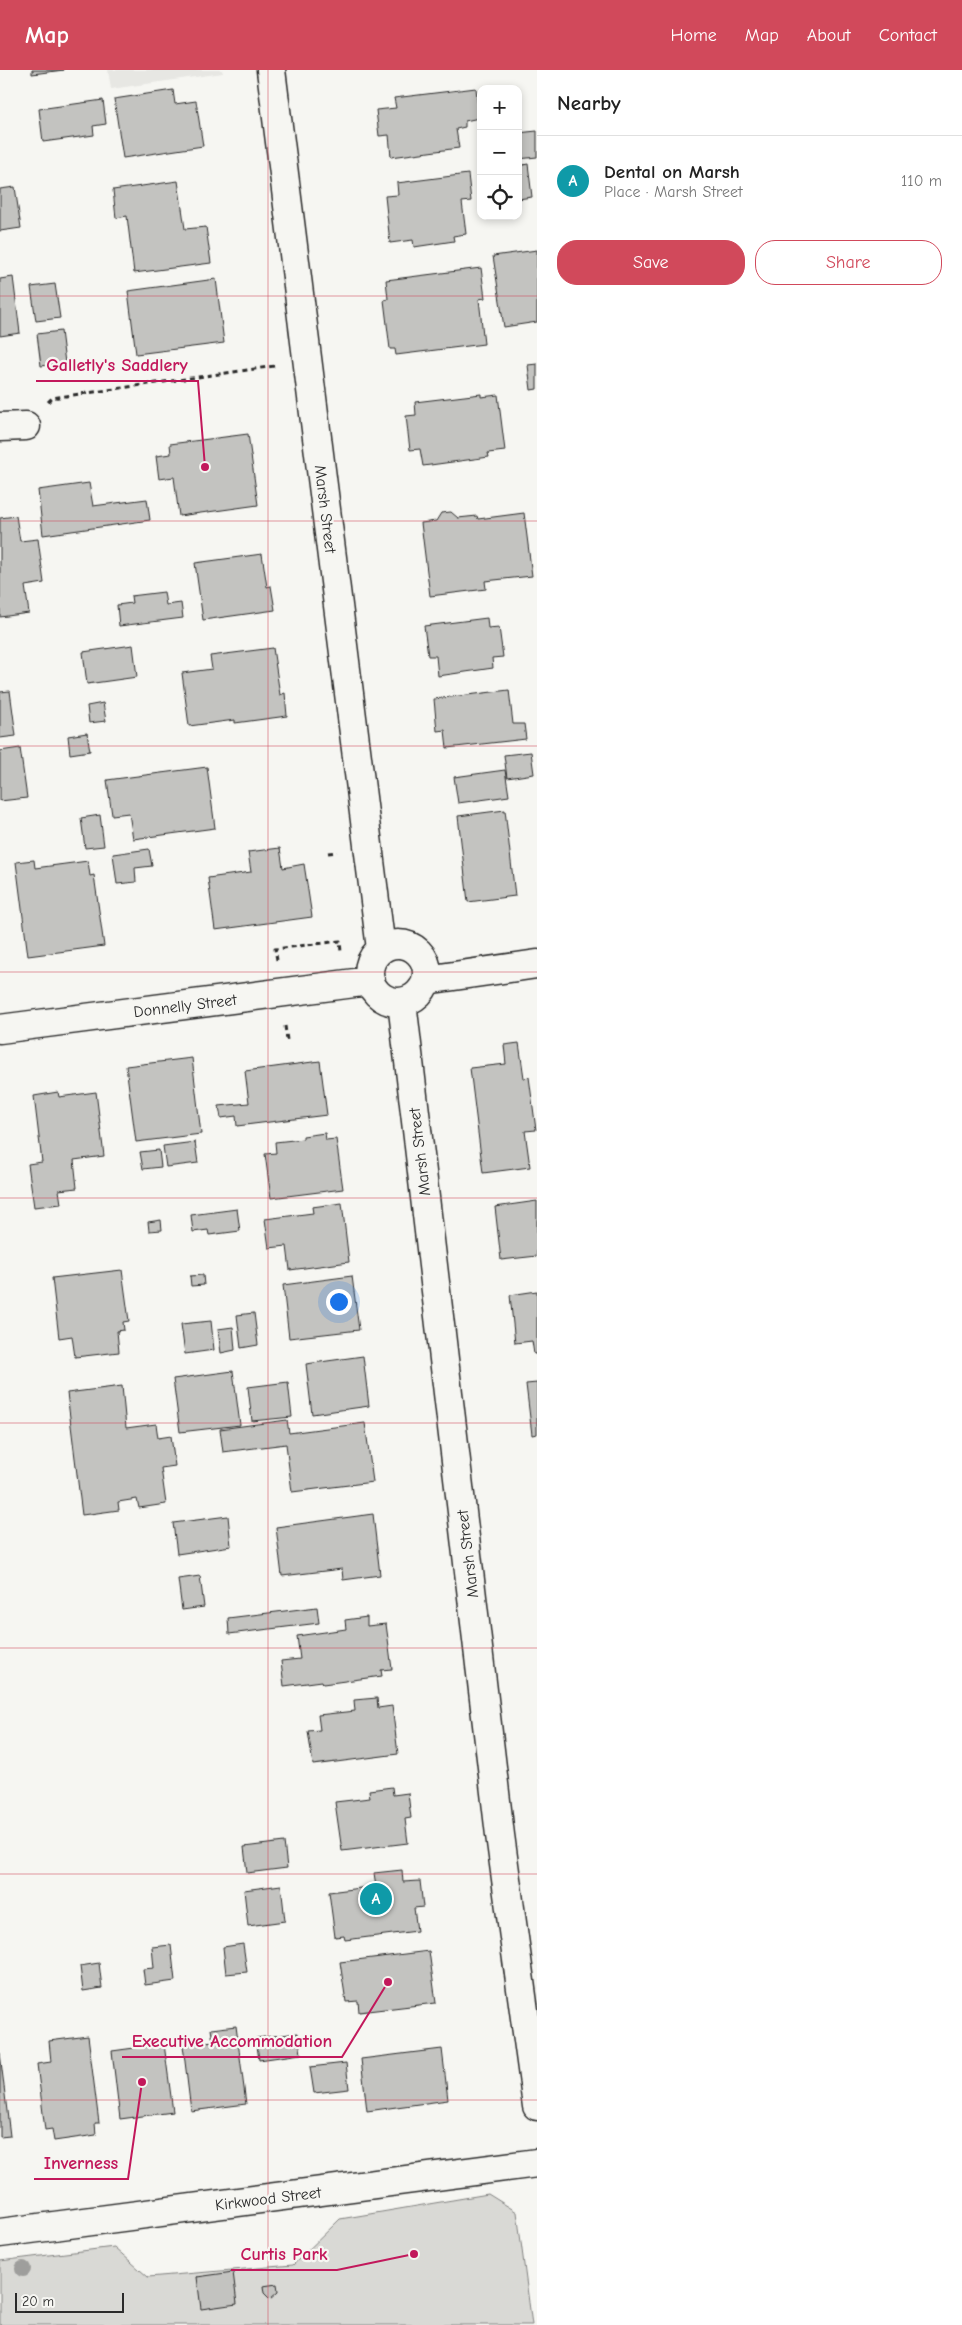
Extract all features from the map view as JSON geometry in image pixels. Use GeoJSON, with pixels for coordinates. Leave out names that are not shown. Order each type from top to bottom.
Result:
{"type":"FeatureCollection","features":[{"type":"Feature","properties":{"kind":"main road","name":"Marsh Street"},"geometry":{"type":"LineString","coordinates":[[271,70],[381,949]]}},
{"type":"Feature","properties":{"kind":"main road"},"geometry":{"type":"LineString","coordinates":[[398,943],[415,949],[425,962],[426,980],[418,994],[402,1002],[382,997],[374,990],[368,972],[370,963],[381,949],[398,943]]}},
{"type":"Feature","properties":{"kind":"main road"},"geometry":{"type":"LineString","coordinates":[[426,980],[537,964]]}},
{"type":"Feature","properties":{"kind":"main road","name":"Donnelly Street"},"geometry":{"type":"LineString","coordinates":[[0,1029],[370,981]]}},
{"type":"Feature","properties":{"kind":"main road","name":"Marsh Street"},"geometry":{"type":"LineString","coordinates":[[402,1002],[499,1825],[537,2106]]}},
{"type":"Feature","properties":{"kind":"main road","name":"Kirkwood Street"},"geometry":{"type":"LineString","coordinates":[[0,2233],[537,2163]]}},
{"type":"Feature","properties":{"kind":"path"},"geometry":{"type":"LineString","coordinates":[[52,398],[280,365]]}},
{"type":"Feature","properties":{"kind":"path"},"geometry":{"type":"LineString","coordinates":[[277,959],[275,949],[340,941]]}},
{"type":"Feature","properties":{"kind":"path"},"geometry":{"type":"LineString","coordinates":[[285,1027],[287,1040]]}},
{"type":"Feature","properties":{"kind":"shaded area"},"geometry":{"type":"Polygon","coordinates":[[[108,70],[222,70],[223,73],[111,89],[108,70]]]}},
{"type":"Feature","properties":{"kind":"shaded area"},"geometry":{"type":"Polygon","coordinates":[[[488,2194],[517,2212],[532,2325],[0,2325],[0,2261],[114,2247],[148,2277],[293,2265],[340,2219],[488,2194]]]}},
{"type":"Feature","properties":{"kind":"building"},"geometry":{"type":"Polygon","coordinates":[[[32,70],[64,70],[32,74],[32,70]]]}},
{"type":"Feature","properties":{"kind":"building"},"geometry":{"type":"Polygon","coordinates":[[[476,88],[477,118],[465,121],[465,127],[456,129],[459,148],[391,157],[389,135],[379,136],[376,110],[396,108],[394,98],[476,88]]]}},
{"type":"Feature","properties":{"kind":"building"},"geometry":{"type":"Polygon","coordinates":[[[173,90],[175,104],[196,101],[203,146],[123,158],[114,99],[173,90]]]}},
{"type":"Feature","properties":{"kind":"building"},"geometry":{"type":"Polygon","coordinates":[[[103,100],[106,124],[93,126],[94,135],[43,142],[39,109],[103,100]]]}},
{"type":"Feature","properties":{"kind":"building"},"geometry":{"type":"Polygon","coordinates":[[[537,131],[537,157],[522,159],[522,133],[537,131]]]}},
{"type":"Feature","properties":{"kind":"building"},"geometry":{"type":"Polygon","coordinates":[[[528,164],[532,197],[522,198],[522,165],[528,164]]]}},
{"type":"Feature","properties":{"kind":"building"},"geometry":{"type":"Polygon","coordinates":[[[468,174],[471,201],[462,202],[466,234],[453,236],[454,241],[414,247],[413,240],[390,243],[385,196],[398,195],[397,183],[468,174]]]}},
{"type":"Feature","properties":{"kind":"building"},"geometry":{"type":"Polygon","coordinates":[[[178,181],[185,229],[206,227],[211,263],[134,273],[127,216],[116,218],[113,190],[178,181]]]}},
{"type":"Feature","properties":{"kind":"building"},"geometry":{"type":"Polygon","coordinates":[[[15,187],[21,228],[0,231],[0,189],[15,187]]]}},
{"type":"Feature","properties":{"kind":"building"},"geometry":{"type":"Polygon","coordinates":[[[537,250],[537,322],[504,327],[493,256],[537,250]]]}},
{"type":"Feature","properties":{"kind":"building"},"geometry":{"type":"Polygon","coordinates":[[[481,268],[485,298],[479,299],[484,344],[396,355],[395,349],[390,349],[384,300],[388,299],[386,280],[481,268]]]}},
{"type":"Feature","properties":{"kind":"building"},"geometry":{"type":"Polygon","coordinates":[[[13,277],[20,333],[0,336],[0,279],[13,277]]]}},
{"type":"Feature","properties":{"kind":"building"},"geometry":{"type":"Polygon","coordinates":[[[216,279],[224,343],[136,354],[128,291],[216,279]]]}},
{"type":"Feature","properties":{"kind":"building"},"geometry":{"type":"Polygon","coordinates":[[[55,284],[60,318],[36,321],[31,287],[55,284]]]}},
{"type":"Feature","properties":{"kind":"building"},"geometry":{"type":"Polygon","coordinates":[[[61,331],[65,363],[41,366],[37,334],[61,331]]]}},
{"type":"Feature","properties":{"kind":"building"},"geometry":{"type":"Polygon","coordinates":[[[537,364],[537,389],[531,390],[528,365],[537,364]]]}},
{"type":"Feature","properties":{"kind":"building"},"geometry":{"type":"Polygon","coordinates":[[[481,394],[481,397],[498,395],[505,451],[488,453],[489,457],[423,466],[420,449],[410,450],[406,416],[416,415],[415,402],[481,394]]]}},
{"type":"Feature","properties":{"kind":"building"},"geometry":{"type":"Polygon","coordinates":[[[248,434],[258,505],[179,516],[174,477],[159,479],[156,456],[171,454],[170,444],[248,434]]]}},
{"type":"Feature","properties":{"kind":"building"},"geometry":{"type":"Polygon","coordinates":[[[89,483],[93,506],[147,499],[150,520],[43,535],[38,490],[89,483]]]}},
{"type":"Feature","properties":{"kind":"building"},"geometry":{"type":"Polygon","coordinates":[[[451,512],[458,518],[477,516],[478,519],[524,513],[532,576],[485,581],[486,589],[430,596],[421,523],[436,521],[441,513],[451,512]]]}},
{"type":"Feature","properties":{"kind":"building"},"geometry":{"type":"Polygon","coordinates":[[[16,516],[20,541],[38,539],[44,583],[25,586],[29,613],[0,617],[0,518],[16,516]]]}},
{"type":"Feature","properties":{"kind":"building"},"geometry":{"type":"Polygon","coordinates":[[[262,554],[267,587],[271,586],[275,610],[203,620],[195,563],[262,554]]]}},
{"type":"Feature","properties":{"kind":"building"},"geometry":{"type":"Polygon","coordinates":[[[164,592],[166,605],[181,603],[183,618],[119,626],[117,605],[132,603],[131,596],[164,592]]]}},
{"type":"Feature","properties":{"kind":"building"},"geometry":{"type":"Polygon","coordinates":[[[487,618],[488,628],[499,627],[503,657],[492,658],[493,668],[438,676],[436,656],[428,656],[424,626],[487,618]]]}},
{"type":"Feature","properties":{"kind":"building"},"geometry":{"type":"Polygon","coordinates":[[[133,645],[137,677],[87,684],[83,652],[133,645]]]}},
{"type":"Feature","properties":{"kind":"building"},"geometry":{"type":"Polygon","coordinates":[[[273,648],[280,695],[285,693],[287,716],[235,723],[235,720],[189,726],[182,673],[212,669],[210,656],[273,648]]]}},
{"type":"Feature","properties":{"kind":"building"},"geometry":{"type":"Polygon","coordinates":[[[509,690],[513,724],[524,724],[526,739],[447,748],[445,730],[437,731],[434,699],[509,690]]]}},
{"type":"Feature","properties":{"kind":"building"},"geometry":{"type":"Polygon","coordinates":[[[10,691],[16,736],[0,738],[0,692],[10,691]]]}},
{"type":"Feature","properties":{"kind":"building"},"geometry":{"type":"Polygon","coordinates":[[[103,703],[106,721],[89,723],[87,706],[103,703]]]}},
{"type":"Feature","properties":{"kind":"building"},"geometry":{"type":"Polygon","coordinates":[[[87,733],[90,751],[70,754],[68,736],[87,733]]]}},
{"type":"Feature","properties":{"kind":"building"},"geometry":{"type":"Polygon","coordinates":[[[20,748],[27,798],[0,801],[0,751],[20,748]]]}},
{"type":"Feature","properties":{"kind":"building"},"geometry":{"type":"Polygon","coordinates":[[[531,752],[534,774],[507,778],[504,755],[531,752]]]}},
{"type":"Feature","properties":{"kind":"building"},"geometry":{"type":"Polygon","coordinates":[[[207,767],[215,828],[133,839],[129,813],[112,815],[107,780],[207,767]]]}},
{"type":"Feature","properties":{"kind":"building"},"geometry":{"type":"Polygon","coordinates":[[[505,770],[509,796],[458,803],[454,777],[505,770]]]}},
{"type":"Feature","properties":{"kind":"building"},"geometry":{"type":"Polygon","coordinates":[[[505,810],[515,896],[468,902],[458,816],[505,810]]]}},
{"type":"Feature","properties":{"kind":"building"},"geometry":{"type":"Polygon","coordinates":[[[100,815],[104,846],[85,848],[81,818],[100,815]]]}},
{"type":"Feature","properties":{"kind":"building"},"geometry":{"type":"Polygon","coordinates":[[[280,848],[283,868],[304,864],[312,917],[215,930],[208,878],[251,872],[248,852],[280,848]]]}},
{"type":"Feature","properties":{"kind":"building"},"geometry":{"type":"Polygon","coordinates":[[[149,849],[152,866],[135,868],[136,882],[117,884],[113,854],[149,849]]]}},
{"type":"Feature","properties":{"kind":"building"},"geometry":{"type":"Polygon","coordinates":[[[34,860],[35,868],[88,861],[90,876],[94,875],[104,946],[28,956],[16,862],[34,860]]]}},
{"type":"Feature","properties":{"kind":"building"},"geometry":{"type":"Polygon","coordinates":[[[519,1043],[524,1078],[529,1077],[536,1130],[525,1131],[530,1167],[483,1173],[470,1068],[506,1064],[504,1045],[519,1043]]]}},
{"type":"Feature","properties":{"kind":"building"},"geometry":{"type":"Polygon","coordinates":[[[192,1058],[201,1134],[136,1142],[126,1066],[192,1058]]]}},
{"type":"Feature","properties":{"kind":"building"},"geometry":{"type":"Polygon","coordinates":[[[320,1061],[327,1115],[237,1126],[236,1116],[221,1118],[219,1106],[249,1103],[245,1071],[320,1061]]]}},
{"type":"Feature","properties":{"kind":"building"},"geometry":{"type":"Polygon","coordinates":[[[58,1092],[59,1097],[96,1092],[104,1156],[74,1160],[77,1188],[59,1190],[61,1204],[34,1207],[28,1164],[42,1162],[34,1096],[58,1092]]]}},
{"type":"Feature","properties":{"kind":"building"},"geometry":{"type":"Polygon","coordinates":[[[325,1133],[326,1140],[336,1139],[343,1189],[271,1198],[265,1154],[276,1153],[275,1142],[303,1139],[303,1136],[325,1133]]]}},
{"type":"Feature","properties":{"kind":"building"},"geometry":{"type":"Polygon","coordinates":[[[195,1142],[198,1163],[166,1167],[163,1146],[195,1142]]]}},
{"type":"Feature","properties":{"kind":"building"},"geometry":{"type":"Polygon","coordinates":[[[159,1150],[161,1167],[143,1169],[140,1152],[159,1150]]]}},
{"type":"Feature","properties":{"kind":"building"},"geometry":{"type":"Polygon","coordinates":[[[537,1201],[537,1256],[501,1260],[495,1207],[537,1201]]]}},
{"type":"Feature","properties":{"kind":"building"},"geometry":{"type":"Polygon","coordinates":[[[342,1203],[349,1262],[290,1270],[287,1246],[269,1248],[265,1219],[313,1213],[312,1207],[342,1203]]]}},
{"type":"Feature","properties":{"kind":"building"},"geometry":{"type":"Polygon","coordinates":[[[237,1209],[240,1231],[209,1235],[208,1230],[193,1232],[191,1215],[237,1209]]]}},
{"type":"Feature","properties":{"kind":"building"},"geometry":{"type":"Polygon","coordinates":[[[161,1220],[162,1230],[149,1231],[148,1222],[161,1220]]]}},
{"type":"Feature","properties":{"kind":"building"},"geometry":{"type":"Polygon","coordinates":[[[122,1270],[129,1321],[123,1322],[124,1330],[117,1331],[119,1352],[75,1357],[72,1336],[59,1338],[52,1278],[122,1270]]]}},
{"type":"Feature","properties":{"kind":"building"},"geometry":{"type":"Polygon","coordinates":[[[203,1275],[204,1285],[191,1286],[190,1276],[203,1275]]]}},
{"type":"Feature","properties":{"kind":"building"},"geometry":{"type":"Polygon","coordinates":[[[352,1276],[359,1330],[289,1338],[283,1285],[352,1276]]]}},
{"type":"Feature","properties":{"kind":"building"},"geometry":{"type":"Polygon","coordinates":[[[537,1291],[537,1354],[534,1354],[532,1341],[515,1343],[510,1295],[537,1291]]]}},
{"type":"Feature","properties":{"kind":"building"},"geometry":{"type":"Polygon","coordinates":[[[254,1313],[258,1345],[241,1348],[237,1315],[254,1313]]]}},
{"type":"Feature","properties":{"kind":"building"},"geometry":{"type":"Polygon","coordinates":[[[211,1321],[214,1350],[185,1354],[181,1324],[211,1321]]]}},
{"type":"Feature","properties":{"kind":"building"},"geometry":{"type":"Polygon","coordinates":[[[233,1327],[235,1350],[221,1353],[218,1329],[233,1327]]]}},
{"type":"Feature","properties":{"kind":"building"},"geometry":{"type":"Polygon","coordinates":[[[363,1356],[369,1406],[312,1414],[306,1364],[363,1356]]]}},
{"type":"Feature","properties":{"kind":"building"},"geometry":{"type":"Polygon","coordinates":[[[233,1371],[240,1425],[180,1432],[173,1379],[233,1371]]]}},
{"type":"Feature","properties":{"kind":"building"},"geometry":{"type":"Polygon","coordinates":[[[288,1382],[292,1417],[252,1421],[248,1387],[288,1382]]]}},
{"type":"Feature","properties":{"kind":"building"},"geometry":{"type":"Polygon","coordinates":[[[537,1383],[537,1434],[532,1435],[526,1384],[537,1383]]]}},
{"type":"Feature","properties":{"kind":"building"},"geometry":{"type":"Polygon","coordinates":[[[122,1386],[126,1428],[156,1424],[158,1438],[171,1436],[175,1466],[161,1468],[166,1504],[139,1508],[137,1499],[118,1502],[119,1510],[82,1515],[67,1393],[122,1386]]]}},
{"type":"Feature","properties":{"kind":"building"},"geometry":{"type":"Polygon","coordinates":[[[287,1420],[289,1433],[365,1423],[373,1482],[292,1492],[286,1444],[223,1452],[220,1429],[287,1420]]]}},
{"type":"Feature","properties":{"kind":"building"},"geometry":{"type":"Polygon","coordinates":[[[373,1514],[380,1575],[343,1580],[342,1569],[282,1576],[276,1527],[373,1514]]]}},
{"type":"Feature","properties":{"kind":"building"},"geometry":{"type":"Polygon","coordinates":[[[228,1516],[231,1546],[177,1554],[173,1523],[228,1516]]]}},
{"type":"Feature","properties":{"kind":"building"},"geometry":{"type":"Polygon","coordinates":[[[200,1576],[204,1607],[182,1610],[178,1579],[200,1576]]]}},
{"type":"Feature","properties":{"kind":"building"},"geometry":{"type":"Polygon","coordinates":[[[317,1607],[319,1623],[229,1634],[228,1618],[317,1607]]]}},
{"type":"Feature","properties":{"kind":"building"},"geometry":{"type":"Polygon","coordinates":[[[367,1617],[367,1626],[386,1624],[392,1669],[381,1670],[382,1676],[323,1684],[322,1681],[284,1686],[281,1661],[300,1659],[297,1636],[346,1629],[345,1620],[367,1617]]]}},
{"type":"Feature","properties":{"kind":"building"},"geometry":{"type":"Polygon","coordinates":[[[377,1698],[378,1708],[392,1706],[398,1754],[313,1765],[308,1731],[320,1730],[318,1715],[355,1711],[354,1700],[377,1698]]]}},
{"type":"Feature","properties":{"kind":"building"},"geometry":{"type":"Polygon","coordinates":[[[392,1787],[393,1795],[408,1793],[411,1818],[405,1819],[408,1843],[342,1851],[335,1802],[370,1798],[369,1790],[392,1787]]]}},
{"type":"Feature","properties":{"kind":"building"},"geometry":{"type":"Polygon","coordinates":[[[284,1842],[287,1868],[247,1873],[244,1847],[284,1842]]]}},
{"type":"Feature","properties":{"kind":"building"},"geometry":{"type":"Polygon","coordinates":[[[402,1870],[403,1882],[420,1881],[423,1907],[414,1908],[417,1931],[345,1940],[344,1936],[335,1937],[329,1892],[376,1886],[374,1873],[402,1870]]]}},
{"type":"Feature","properties":{"kind":"building"},"geometry":{"type":"Polygon","coordinates":[[[281,1885],[285,1921],[248,1926],[244,1890],[281,1885]]]}},
{"type":"Feature","properties":{"kind":"building"},"geometry":{"type":"Polygon","coordinates":[[[243,1944],[247,1972],[226,1974],[223,1947],[243,1944]]]}},
{"type":"Feature","properties":{"kind":"building"},"geometry":{"type":"Polygon","coordinates":[[[171,1945],[175,1981],[145,1985],[143,1969],[154,1968],[152,1947],[171,1945]]]}},
{"type":"Feature","properties":{"kind":"building"},"geometry":{"type":"Polygon","coordinates":[[[429,1951],[436,2003],[359,2012],[358,2001],[346,2002],[340,1962],[429,1951]]]}},
{"type":"Feature","properties":{"kind":"building"},"geometry":{"type":"Polygon","coordinates":[[[99,1963],[102,1988],[83,1991],[80,1966],[99,1963]]]}},
{"type":"Feature","properties":{"kind":"building"},"geometry":{"type":"Polygon","coordinates":[[[236,2026],[246,2104],[191,2111],[183,2045],[213,2041],[211,2029],[236,2026]]]}},
{"type":"Feature","properties":{"kind":"building"},"geometry":{"type":"Polygon","coordinates":[[[298,2033],[301,2054],[259,2060],[256,2038],[298,2033]]]}},
{"type":"Feature","properties":{"kind":"building"},"geometry":{"type":"Polygon","coordinates":[[[88,2036],[99,2123],[95,2123],[96,2135],[54,2141],[52,2129],[45,2130],[37,2064],[51,2062],[49,2041],[88,2036]]]}},
{"type":"Feature","properties":{"kind":"building"},"geometry":{"type":"Polygon","coordinates":[[[164,2044],[173,2112],[120,2119],[112,2051],[164,2044]]]}},
{"type":"Feature","properties":{"kind":"building"},"geometry":{"type":"Polygon","coordinates":[[[442,2049],[448,2100],[367,2111],[361,2059],[442,2049]]]}},
{"type":"Feature","properties":{"kind":"building"},"geometry":{"type":"Polygon","coordinates":[[[0,2053],[10,2136],[0,2137],[0,2053]]]}},
{"type":"Feature","properties":{"kind":"building"},"geometry":{"type":"Polygon","coordinates":[[[346,2063],[349,2089],[314,2093],[310,2067],[346,2063]]]}},
{"type":"Feature","properties":{"kind":"building"},"geometry":{"type":"Polygon","coordinates":[[[233,2272],[237,2304],[201,2309],[197,2277],[233,2272]]]}},
{"type":"Feature","properties":{"kind":"building"},"geometry":{"type":"Polygon","coordinates":[[[277,2284],[278,2292],[270,2299],[264,2293],[263,2286],[277,2284]]]}},
{"type":"Feature","properties":{"kind":"place","name":"Galletly's Saddlery"},"geometry":{"type":"Point","coordinates":[205,467]}},
{"type":"Feature","properties":{"kind":"place","name":"Dental on Marsh"},"geometry":{"type":"Point","coordinates":[376,1899]}},
{"type":"Feature","properties":{"kind":"place","name":"Executive Accommodation"},"geometry":{"type":"Point","coordinates":[388,1982]}},
{"type":"Feature","properties":{"kind":"place","name":"Inverness"},"geometry":{"type":"Point","coordinates":[142,2082]}},
{"type":"Feature","properties":{"kind":"place","name":"Curtis Park"},"geometry":{"type":"Point","coordinates":[414,2254]}}]}
